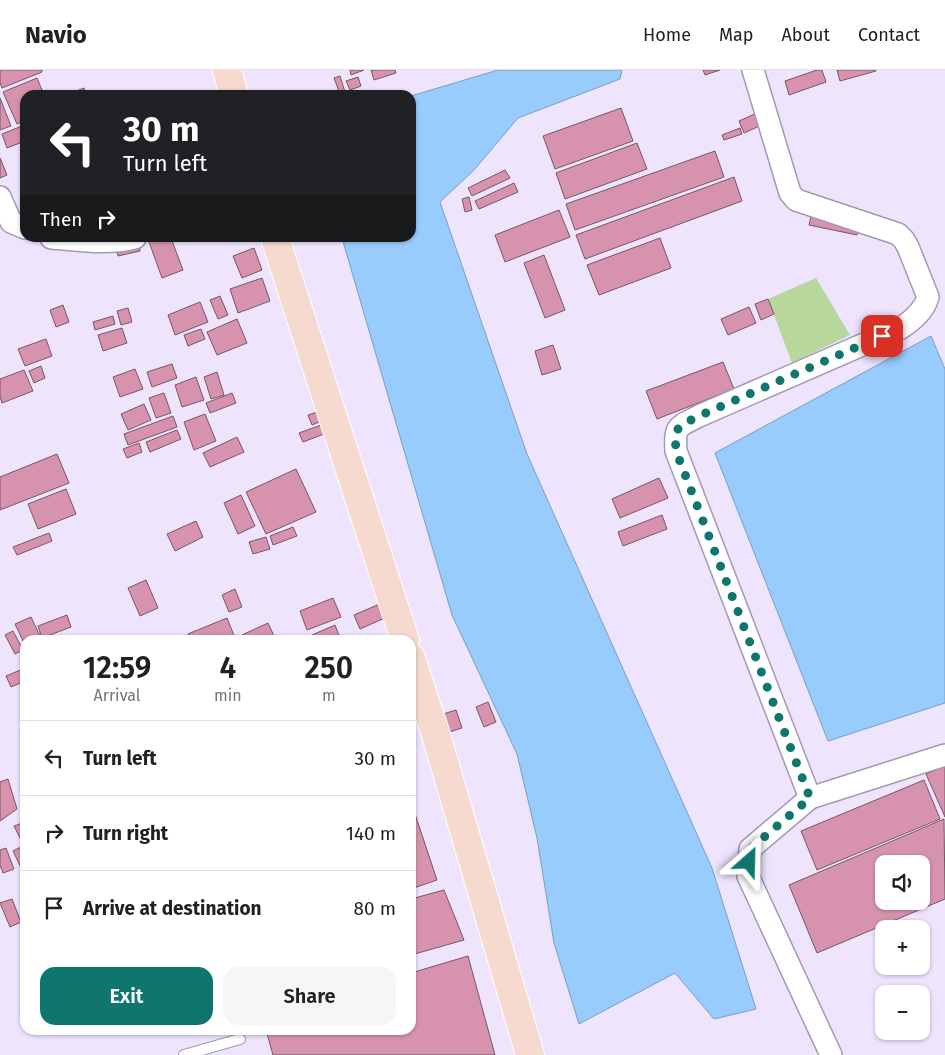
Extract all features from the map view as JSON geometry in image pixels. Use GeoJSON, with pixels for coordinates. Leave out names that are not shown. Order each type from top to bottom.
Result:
{"type":"FeatureCollection","features":[{"type":"Feature","properties":{"kind":"main road"},"geometry":{"type":"LineString","coordinates":[[227,70],[233,90]]}},
{"type":"Feature","properties":{"kind":"main road"},"geometry":{"type":"LineString","coordinates":[[276,242],[403,635]]}},
{"type":"Feature","properties":{"kind":"main road"},"geometry":{"type":"LineString","coordinates":[[416,673],[436,735],[530,1055]]}},
{"type":"Feature","properties":{"kind":"street"},"geometry":{"type":"LineString","coordinates":[[753,70],[790,193],[796,200],[898,234],[908,247],[928,297],[926,304],[920,312],[901,328],[699,416],[679,427],[675,435],[676,451],[810,798]]}},
{"type":"Feature","properties":{"kind":"street"},"geometry":{"type":"LineString","coordinates":[[0,197],[11,222],[20,226]]}},
{"type":"Feature","properties":{"kind":"street"},"geometry":{"type":"LineString","coordinates":[[832,1055],[748,876],[750,849],[810,798],[945,755]]}},
{"type":"Feature","properties":{"kind":"lane"},"geometry":{"type":"LineString","coordinates":[[184,1055],[240,1039]]}},
{"type":"Feature","properties":{"kind":"green space"},"geometry":{"type":"Polygon","coordinates":[[[816,278],[850,335],[792,363],[768,299],[816,278]]]}},
{"type":"Feature","properties":{"kind":"water"},"geometry":{"type":"Polygon","coordinates":[[[498,70],[622,70],[620,79],[518,118],[474,170],[440,202],[527,454],[712,868],[756,1009],[714,1019],[675,973],[579,1024],[554,943],[537,838],[517,754],[452,615],[343,242],[416,242],[416,95],[498,70]]]}},
{"type":"Feature","properties":{"kind":"water"},"geometry":{"type":"Polygon","coordinates":[[[931,336],[945,369],[945,703],[828,741],[715,453],[931,336]]]}},
{"type":"Feature","properties":{"kind":"building"},"geometry":{"type":"Polygon","coordinates":[[[0,70],[42,70],[42,72],[2,88],[0,70]]]}},
{"type":"Feature","properties":{"kind":"building"},"geometry":{"type":"Polygon","coordinates":[[[350,70],[364,70],[351,75],[350,70]]]}},
{"type":"Feature","properties":{"kind":"building"},"geometry":{"type":"Polygon","coordinates":[[[371,70],[395,70],[396,73],[374,80],[371,70]]]}},
{"type":"Feature","properties":{"kind":"building"},"geometry":{"type":"Polygon","coordinates":[[[703,70],[720,70],[705,75],[703,70]]]}},
{"type":"Feature","properties":{"kind":"building"},"geometry":{"type":"Polygon","coordinates":[[[822,70],[826,82],[789,95],[785,81],[822,70]]]}},
{"type":"Feature","properties":{"kind":"building"},"geometry":{"type":"Polygon","coordinates":[[[837,70],[876,70],[876,71],[840,81],[837,70]]]}},
{"type":"Feature","properties":{"kind":"building"},"geometry":{"type":"Polygon","coordinates":[[[340,76],[344,90],[338,90],[334,78],[340,76]]]}},
{"type":"Feature","properties":{"kind":"building"},"geometry":{"type":"Polygon","coordinates":[[[358,77],[361,86],[350,90],[346,81],[358,77]]]}},
{"type":"Feature","properties":{"kind":"building"},"geometry":{"type":"Polygon","coordinates":[[[37,78],[42,90],[20,90],[20,122],[17,124],[3,92],[37,78]]]}},
{"type":"Feature","properties":{"kind":"building"},"geometry":{"type":"Polygon","coordinates":[[[0,98],[11,126],[0,130],[0,98]]]}},
{"type":"Feature","properties":{"kind":"building"},"geometry":{"type":"Polygon","coordinates":[[[621,108],[633,141],[555,169],[543,136],[621,108]]]}},
{"type":"Feature","properties":{"kind":"building"},"geometry":{"type":"Polygon","coordinates":[[[759,112],[764,124],[744,133],[739,121],[759,112]]]}},
{"type":"Feature","properties":{"kind":"building"},"geometry":{"type":"Polygon","coordinates":[[[20,127],[20,143],[7,148],[2,134],[20,127]]]}},
{"type":"Feature","properties":{"kind":"building"},"geometry":{"type":"Polygon","coordinates":[[[740,128],[742,134],[724,140],[722,135],[740,128]]]}},
{"type":"Feature","properties":{"kind":"building"},"geometry":{"type":"Polygon","coordinates":[[[637,143],[647,169],[565,199],[556,173],[637,143]]]}},
{"type":"Feature","properties":{"kind":"building"},"geometry":{"type":"Polygon","coordinates":[[[715,151],[724,177],[575,230],[566,204],[715,151]]]}},
{"type":"Feature","properties":{"kind":"building"},"geometry":{"type":"Polygon","coordinates":[[[0,158],[7,175],[0,178],[0,158]]]}},
{"type":"Feature","properties":{"kind":"building"},"geometry":{"type":"Polygon","coordinates":[[[505,170],[510,178],[472,196],[468,188],[505,170]]]}},
{"type":"Feature","properties":{"kind":"building"},"geometry":{"type":"Polygon","coordinates":[[[734,177],[742,201],[585,259],[576,235],[734,177]]]}},
{"type":"Feature","properties":{"kind":"building"},"geometry":{"type":"Polygon","coordinates":[[[514,183],[518,192],[479,209],[475,201],[514,183]]]}},
{"type":"Feature","properties":{"kind":"building"},"geometry":{"type":"Polygon","coordinates":[[[469,197],[472,210],[465,212],[462,199],[469,197]]]}},
{"type":"Feature","properties":{"kind":"building"},"geometry":{"type":"Polygon","coordinates":[[[559,210],[570,237],[505,262],[495,235],[559,210]]]}},
{"type":"Feature","properties":{"kind":"building"},"geometry":{"type":"Polygon","coordinates":[[[812,212],[860,222],[857,235],[809,225],[812,212]]]}},
{"type":"Feature","properties":{"kind":"building"},"geometry":{"type":"Polygon","coordinates":[[[660,238],[671,268],[599,295],[587,265],[660,238]]]}},
{"type":"Feature","properties":{"kind":"building"},"geometry":{"type":"Polygon","coordinates":[[[138,242],[140,251],[118,256],[115,244],[138,242]]]}},
{"type":"Feature","properties":{"kind":"building"},"geometry":{"type":"Polygon","coordinates":[[[149,242],[172,242],[183,270],[162,278],[149,242]]]}},
{"type":"Feature","properties":{"kind":"building"},"geometry":{"type":"Polygon","coordinates":[[[254,248],[262,270],[242,278],[233,256],[254,248]]]}},
{"type":"Feature","properties":{"kind":"building"},"geometry":{"type":"Polygon","coordinates":[[[544,255],[565,310],[545,318],[524,263],[544,255]]]}},
{"type":"Feature","properties":{"kind":"building"},"geometry":{"type":"Polygon","coordinates":[[[262,278],[270,301],[238,313],[230,289],[262,278]]]}},
{"type":"Feature","properties":{"kind":"building"},"geometry":{"type":"Polygon","coordinates":[[[220,296],[228,315],[218,319],[210,300],[220,296]]]}},
{"type":"Feature","properties":{"kind":"building"},"geometry":{"type":"Polygon","coordinates":[[[768,299],[774,314],[761,320],[755,304],[768,299]]]}},
{"type":"Feature","properties":{"kind":"building"},"geometry":{"type":"Polygon","coordinates":[[[200,302],[208,322],[175,335],[168,315],[200,302]]]}},
{"type":"Feature","properties":{"kind":"building"},"geometry":{"type":"Polygon","coordinates":[[[63,305],[69,322],[56,327],[50,310],[63,305]]]}},
{"type":"Feature","properties":{"kind":"building"},"geometry":{"type":"Polygon","coordinates":[[[749,307],[756,323],[728,335],[721,319],[749,307]]]}},
{"type":"Feature","properties":{"kind":"building"},"geometry":{"type":"Polygon","coordinates":[[[128,308],[132,322],[121,325],[117,311],[128,308]]]}},
{"type":"Feature","properties":{"kind":"building"},"geometry":{"type":"Polygon","coordinates":[[[113,316],[115,324],[95,330],[93,322],[113,316]]]}},
{"type":"Feature","properties":{"kind":"building"},"geometry":{"type":"Polygon","coordinates":[[[237,319],[247,343],[217,355],[207,332],[237,319]]]}},
{"type":"Feature","properties":{"kind":"building"},"geometry":{"type":"Polygon","coordinates":[[[122,328],[127,343],[103,351],[98,335],[122,328]]]}},
{"type":"Feature","properties":{"kind":"building"},"geometry":{"type":"Polygon","coordinates":[[[201,329],[205,339],[188,346],[184,335],[201,329]]]}},
{"type":"Feature","properties":{"kind":"building"},"geometry":{"type":"Polygon","coordinates":[[[46,339],[52,356],[25,366],[18,349],[46,339]]]}},
{"type":"Feature","properties":{"kind":"building"},"geometry":{"type":"Polygon","coordinates":[[[553,345],[561,369],[542,375],[535,351],[553,345]]]}},
{"type":"Feature","properties":{"kind":"building"},"geometry":{"type":"Polygon","coordinates":[[[723,362],[734,389],[657,419],[646,391],[723,362]]]}},
{"type":"Feature","properties":{"kind":"building"},"geometry":{"type":"Polygon","coordinates":[[[172,364],[177,378],[152,387],[147,372],[172,364]]]}},
{"type":"Feature","properties":{"kind":"building"},"geometry":{"type":"Polygon","coordinates":[[[41,366],[45,378],[34,383],[29,371],[41,366]]]}},
{"type":"Feature","properties":{"kind":"building"},"geometry":{"type":"Polygon","coordinates":[[[135,369],[143,389],[120,397],[113,377],[135,369]]]}},
{"type":"Feature","properties":{"kind":"building"},"geometry":{"type":"Polygon","coordinates":[[[24,370],[33,391],[2,403],[0,379],[24,370]]]}},
{"type":"Feature","properties":{"kind":"building"},"geometry":{"type":"Polygon","coordinates":[[[217,372],[224,395],[211,399],[204,377],[217,372]]]}},
{"type":"Feature","properties":{"kind":"building"},"geometry":{"type":"Polygon","coordinates":[[[196,377],[204,400],[182,407],[175,385],[196,377]]]}},
{"type":"Feature","properties":{"kind":"building"},"geometry":{"type":"Polygon","coordinates":[[[164,393],[171,413],[156,418],[149,398],[164,393]]]}},
{"type":"Feature","properties":{"kind":"building"},"geometry":{"type":"Polygon","coordinates":[[[232,393],[236,403],[210,413],[206,403],[232,393]]]}},
{"type":"Feature","properties":{"kind":"building"},"geometry":{"type":"Polygon","coordinates":[[[144,404],[151,420],[128,430],[121,414],[144,404]]]}},
{"type":"Feature","properties":{"kind":"building"},"geometry":{"type":"Polygon","coordinates":[[[321,411],[324,420],[312,425],[308,415],[321,411]]]}},
{"type":"Feature","properties":{"kind":"building"},"geometry":{"type":"Polygon","coordinates":[[[205,414],[216,441],[194,450],[184,422],[205,414]]]}},
{"type":"Feature","properties":{"kind":"building"},"geometry":{"type":"Polygon","coordinates":[[[173,416],[177,427],[128,445],[124,434],[173,416]]]}},
{"type":"Feature","properties":{"kind":"building"},"geometry":{"type":"Polygon","coordinates":[[[321,425],[324,434],[303,442],[299,433],[321,425]]]}},
{"type":"Feature","properties":{"kind":"building"},"geometry":{"type":"Polygon","coordinates":[[[177,430],[181,439],[150,452],[146,442],[177,430]]]}},
{"type":"Feature","properties":{"kind":"building"},"geometry":{"type":"Polygon","coordinates":[[[237,437],[244,452],[210,467],[203,453],[237,437]]]}},
{"type":"Feature","properties":{"kind":"building"},"geometry":{"type":"Polygon","coordinates":[[[139,443],[142,452],[127,458],[123,449],[139,443]]]}},
{"type":"Feature","properties":{"kind":"building"},"geometry":{"type":"Polygon","coordinates":[[[57,454],[69,483],[0,510],[0,477],[57,454]]]}},
{"type":"Feature","properties":{"kind":"building"},"geometry":{"type":"Polygon","coordinates":[[[296,469],[316,512],[266,534],[246,492],[296,469]]]}},
{"type":"Feature","properties":{"kind":"building"},"geometry":{"type":"Polygon","coordinates":[[[659,478],[668,498],[620,518],[612,499],[659,478]]]}},
{"type":"Feature","properties":{"kind":"building"},"geometry":{"type":"Polygon","coordinates":[[[66,489],[76,514],[38,529],[28,504],[66,489]]]}},
{"type":"Feature","properties":{"kind":"building"},"geometry":{"type":"Polygon","coordinates":[[[241,495],[255,526],[238,534],[224,503],[241,495]]]}},
{"type":"Feature","properties":{"kind":"building"},"geometry":{"type":"Polygon","coordinates":[[[662,515],[667,529],[623,546],[618,532],[662,515]]]}},
{"type":"Feature","properties":{"kind":"building"},"geometry":{"type":"Polygon","coordinates":[[[196,521],[203,537],[175,551],[167,534],[196,521]]]}},
{"type":"Feature","properties":{"kind":"building"},"geometry":{"type":"Polygon","coordinates":[[[293,527],[297,536],[273,545],[270,536],[293,527]]]}},
{"type":"Feature","properties":{"kind":"building"},"geometry":{"type":"Polygon","coordinates":[[[49,533],[52,541],[17,555],[13,547],[49,533]]]}},
{"type":"Feature","properties":{"kind":"building"},"geometry":{"type":"Polygon","coordinates":[[[266,537],[270,549],[253,554],[249,542],[266,537]]]}},
{"type":"Feature","properties":{"kind":"building"},"geometry":{"type":"Polygon","coordinates":[[[146,580],[158,608],[140,616],[128,588],[146,580]]]}},
{"type":"Feature","properties":{"kind":"building"},"geometry":{"type":"Polygon","coordinates":[[[235,589],[242,607],[229,612],[222,595],[235,589]]]}},
{"type":"Feature","properties":{"kind":"building"},"geometry":{"type":"Polygon","coordinates":[[[333,598],[341,617],[307,630],[300,611],[333,598]]]}},
{"type":"Feature","properties":{"kind":"building"},"geometry":{"type":"Polygon","coordinates":[[[382,603],[387,617],[360,629],[354,615],[382,603]]]}},
{"type":"Feature","properties":{"kind":"building"},"geometry":{"type":"Polygon","coordinates":[[[67,615],[71,627],[50,635],[41,635],[38,626],[67,615]]]}},
{"type":"Feature","properties":{"kind":"building"},"geometry":{"type":"Polygon","coordinates":[[[31,617],[40,635],[20,635],[15,624],[31,617]]]}},
{"type":"Feature","properties":{"kind":"building"},"geometry":{"type":"Polygon","coordinates":[[[227,618],[234,635],[188,635],[227,618]]]}},
{"type":"Feature","properties":{"kind":"building"},"geometry":{"type":"Polygon","coordinates":[[[268,623],[274,635],[242,635],[268,623]]]}},
{"type":"Feature","properties":{"kind":"building"},"geometry":{"type":"Polygon","coordinates":[[[335,625],[339,635],[312,635],[335,625]]]}},
{"type":"Feature","properties":{"kind":"building"},"geometry":{"type":"Polygon","coordinates":[[[13,631],[20,644],[20,652],[15,654],[5,635],[13,631]]]}},
{"type":"Feature","properties":{"kind":"building"},"geometry":{"type":"Polygon","coordinates":[[[20,670],[20,683],[11,687],[6,676],[20,670]]]}},
{"type":"Feature","properties":{"kind":"building"},"geometry":{"type":"Polygon","coordinates":[[[488,702],[496,722],[484,727],[476,707],[488,702]]]}},
{"type":"Feature","properties":{"kind":"building"},"geometry":{"type":"Polygon","coordinates":[[[456,710],[462,728],[446,733],[440,715],[456,710]]]}},
{"type":"Feature","properties":{"kind":"building"},"geometry":{"type":"Polygon","coordinates":[[[945,766],[945,817],[926,774],[945,766]]]}},
{"type":"Feature","properties":{"kind":"building"},"geometry":{"type":"Polygon","coordinates":[[[8,779],[17,809],[0,821],[0,782],[8,779]]]}},
{"type":"Feature","properties":{"kind":"building"},"geometry":{"type":"Polygon","coordinates":[[[924,780],[940,819],[817,870],[801,831],[924,780]]]}},
{"type":"Feature","properties":{"kind":"building"},"geometry":{"type":"Polygon","coordinates":[[[416,817],[437,880],[416,887],[416,817]]]}},
{"type":"Feature","properties":{"kind":"building"},"geometry":{"type":"Polygon","coordinates":[[[944,819],[945,899],[930,905],[930,855],[875,855],[875,910],[919,910],[895,920],[875,920],[875,929],[817,953],[789,885],[944,819]]]}},
{"type":"Feature","properties":{"kind":"building"},"geometry":{"type":"Polygon","coordinates":[[[20,824],[20,838],[14,826],[20,824]]]}},
{"type":"Feature","properties":{"kind":"building"},"geometry":{"type":"Polygon","coordinates":[[[6,848],[14,869],[3,873],[0,865],[0,850],[6,848]]]}},
{"type":"Feature","properties":{"kind":"building"},"geometry":{"type":"Polygon","coordinates":[[[20,848],[20,866],[13,851],[20,848]]]}},
{"type":"Feature","properties":{"kind":"building"},"geometry":{"type":"Polygon","coordinates":[[[444,890],[464,940],[416,954],[416,898],[444,890]]]}},
{"type":"Feature","properties":{"kind":"building"},"geometry":{"type":"Polygon","coordinates":[[[12,899],[20,922],[10,927],[0,903],[12,899]]]}},
{"type":"Feature","properties":{"kind":"building"},"geometry":{"type":"Polygon","coordinates":[[[468,956],[495,1055],[273,1055],[267,1035],[416,1035],[416,972],[468,956]]]}},
{"type":"Feature","properties":{"kind":"route"},"geometry":{"type":"LineString","coordinates":[[749,862],[750,849],[810,798],[676,451],[675,435],[679,427],[699,416],[882,336]]}}]}
